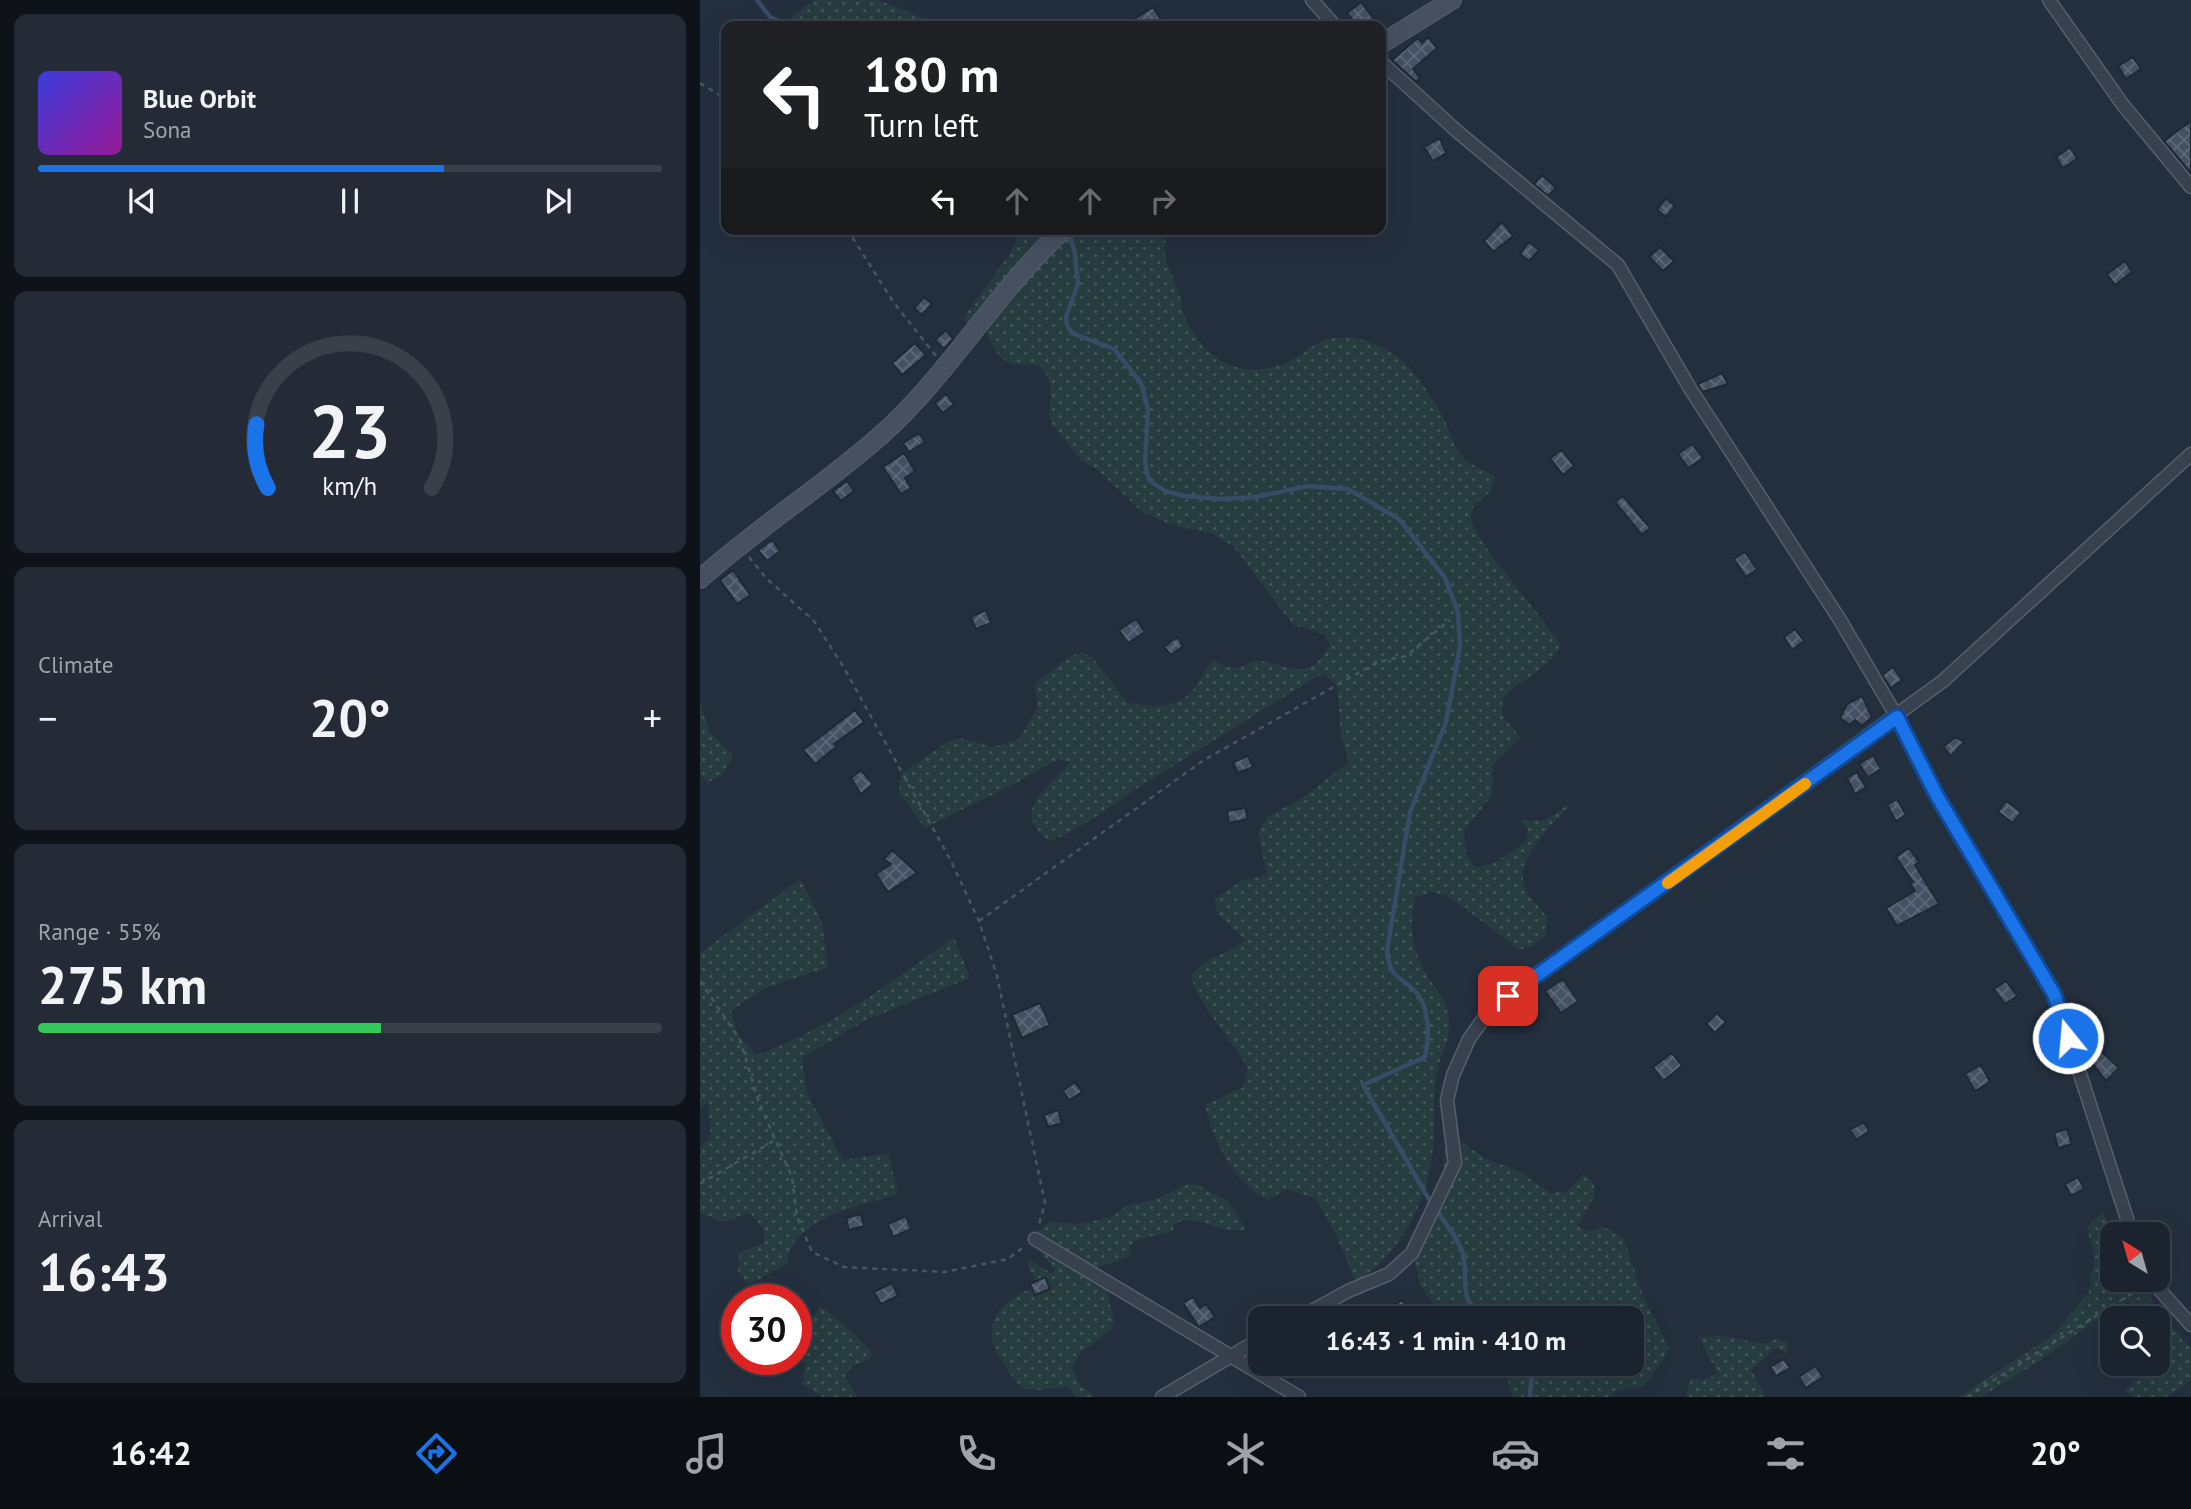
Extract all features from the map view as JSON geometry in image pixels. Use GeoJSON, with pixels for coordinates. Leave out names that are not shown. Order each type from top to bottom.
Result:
{"type":"FeatureCollection","features":[{"type":"Feature","properties":{"kind":"street"},"geometry":{"type":"LineString","coordinates":[[1312,0],[1331,21]]}},
{"type":"Feature","properties":{"kind":"street"},"geometry":{"type":"LineString","coordinates":[[1386,41],[1452,0]]}},
{"type":"Feature","properties":{"kind":"street"},"geometry":{"type":"LineString","coordinates":[[2049,0],[2123,105],[2191,187]]}},
{"type":"Feature","properties":{"kind":"street"},"geometry":{"type":"LineString","coordinates":[[1386,67],[1459,133],[1618,265],[1692,390],[1840,620],[1897,717],[1937,796],[2054,994],[2128,1222]]}},
{"type":"Feature","properties":{"kind":"street"},"geometry":{"type":"LineString","coordinates":[[700,579],[739,544],[880,436],[1060,235]]}},
{"type":"Feature","properties":{"kind":"street"},"geometry":{"type":"LineString","coordinates":[[1320,1306],[1389,1274],[1412,1253],[1455,1163],[1447,1100],[1453,1075],[1469,1039],[1489,1011],[1943,681],[2191,454]]}},
{"type":"Feature","properties":{"kind":"street"},"geometry":{"type":"LineString","coordinates":[[1035,1239],[1299,1397]]}},
{"type":"Feature","properties":{"kind":"street"},"geometry":{"type":"LineString","coordinates":[[2161,1292],[2191,1325]]}},
{"type":"Feature","properties":{"kind":"street"},"geometry":{"type":"LineString","coordinates":[[1162,1397],[1248,1345]]}},
{"type":"Feature","properties":{"kind":"path"},"geometry":{"type":"LineString","coordinates":[[700,83],[721,96]]}},
{"type":"Feature","properties":{"kind":"path"},"geometry":{"type":"LineString","coordinates":[[851,235],[894,303],[945,366]]}},
{"type":"Feature","properties":{"kind":"path"},"geometry":{"type":"LineString","coordinates":[[700,981],[740,1040],[759,1103],[792,1177],[797,1217],[813,1252],[844,1267],[945,1272],[978,1268],[1008,1259],[1035,1239],[1045,1203],[997,976],[979,921],[951,861],[843,666],[814,621],[766,578],[739,544]]}},
{"type":"Feature","properties":{"kind":"path"},"geometry":{"type":"LineString","coordinates":[[979,921],[1204,760],[1378,662],[1406,656],[1450,621]]}},
{"type":"Feature","properties":{"kind":"path"},"geometry":{"type":"LineString","coordinates":[[700,1184],[775,1140]]}},
{"type":"Feature","properties":{"kind":"path"},"geometry":{"type":"LineString","coordinates":[[1967,1397],[2131,1292]]}},
{"type":"Feature","properties":{"kind":"green space"},"geometry":{"type":"Polygon","coordinates":[[[814,0],[878,0],[931,21],[786,21],[814,0]]]}},
{"type":"Feature","properties":{"kind":"green space"},"geometry":{"type":"Polygon","coordinates":[[[1018,235],[1048,235],[968,328],[964,317],[1009,255],[1018,235]]]}},
{"type":"Feature","properties":{"kind":"green space"},"geometry":{"type":"Polygon","coordinates":[[[1059,235],[1167,235],[1165,255],[1184,315],[1201,343],[1212,354],[1238,368],[1252,370],[1290,361],[1321,342],[1336,338],[1357,339],[1378,346],[1405,363],[1420,381],[1442,415],[1462,456],[1495,476],[1490,492],[1473,508],[1471,516],[1474,526],[1495,559],[1560,644],[1550,661],[1503,698],[1502,715],[1521,738],[1493,765],[1492,795],[1464,831],[1466,852],[1475,867],[1492,864],[1526,842],[1528,830],[1522,820],[1546,820],[1572,802],[1547,830],[1525,863],[1524,886],[1547,917],[1546,935],[1534,945],[1520,950],[1448,896],[1432,892],[1415,898],[1412,922],[1414,943],[1426,973],[1446,1004],[1449,1023],[1436,1078],[1430,1168],[1418,1207],[1399,1241],[1372,1271],[1356,1283],[1337,1237],[1316,1199],[1287,1189],[1268,1200],[1245,1184],[1219,1146],[1205,1105],[1243,1087],[1248,1069],[1208,1011],[1191,976],[1203,964],[1245,940],[1218,914],[1214,900],[1241,881],[1267,875],[1258,832],[1268,816],[1301,799],[1349,762],[1341,736],[1337,685],[1323,673],[1086,823],[1050,841],[1032,820],[1032,810],[1044,790],[1070,762],[1058,759],[925,828],[899,793],[901,774],[946,743],[960,738],[993,747],[1019,739],[1037,707],[1035,684],[1069,657],[1082,652],[1093,658],[1127,702],[1157,706],[1184,698],[1214,660],[1230,667],[1239,667],[1255,660],[1305,669],[1322,658],[1330,645],[1324,634],[1293,625],[1234,547],[1213,534],[1172,525],[1142,512],[1099,471],[1081,460],[1053,426],[1049,416],[1051,397],[1048,376],[1039,365],[1016,364],[1002,359],[984,326],[1059,235]]]}},
{"type":"Feature","properties":{"kind":"green space"},"geometry":{"type":"Polygon","coordinates":[[[700,704],[710,733],[733,755],[724,774],[707,783],[700,774],[700,704]]]}},
{"type":"Feature","properties":{"kind":"green space"},"geometry":{"type":"Polygon","coordinates":[[[800,879],[822,922],[828,967],[765,988],[731,1011],[738,1035],[757,1055],[835,1018],[954,937],[970,978],[866,1020],[802,1058],[807,1093],[843,1160],[888,1153],[898,1194],[848,1209],[814,1224],[791,1248],[787,1264],[750,1284],[738,1271],[739,1253],[764,1243],[764,1230],[750,1213],[723,1222],[700,1213],[700,1147],[711,1137],[708,1103],[700,1107],[700,953],[800,879]]]}},
{"type":"Feature","properties":{"kind":"green space"},"geometry":{"type":"Polygon","coordinates":[[[1446,1131],[1486,1159],[1519,1171],[1550,1193],[1568,1191],[1584,1174],[1594,1183],[1595,1195],[1578,1226],[1589,1232],[1602,1227],[1613,1231],[1624,1240],[1643,1296],[1669,1348],[1663,1361],[1643,1387],[1622,1389],[1610,1394],[1611,1397],[1512,1397],[1507,1376],[1644,1376],[1644,1306],[1434,1306],[1420,1284],[1411,1245],[1443,1182],[1446,1131]]]}},
{"type":"Feature","properties":{"kind":"green space"},"geometry":{"type":"Polygon","coordinates":[[[1195,1184],[1227,1200],[1246,1229],[1228,1230],[1192,1220],[1183,1221],[1174,1224],[1173,1231],[1136,1240],[1130,1247],[1131,1254],[1127,1257],[1094,1270],[1095,1280],[1107,1291],[1114,1322],[1111,1330],[1080,1353],[1072,1368],[1081,1386],[1097,1397],[1077,1397],[1067,1387],[1035,1390],[1019,1384],[997,1353],[992,1340],[992,1328],[1002,1308],[1023,1292],[1038,1285],[1029,1269],[1028,1259],[1051,1273],[1056,1270],[1042,1255],[1035,1233],[1050,1222],[1079,1224],[1112,1217],[1126,1206],[1154,1200],[1186,1185],[1195,1184]]]}},
{"type":"Feature","properties":{"kind":"green space"},"geometry":{"type":"Polygon","coordinates":[[[2102,1212],[2108,1222],[2100,1222],[2100,1292],[2148,1292],[2156,1306],[2132,1306],[2129,1302],[2122,1306],[2100,1306],[2100,1318],[2038,1362],[1981,1397],[1958,1397],[2052,1336],[2089,1292],[2094,1259],[2087,1227],[2102,1212]]]}},
{"type":"Feature","properties":{"kind":"green space"},"geometry":{"type":"Polygon","coordinates":[[[820,1307],[847,1328],[872,1354],[869,1360],[852,1366],[845,1376],[857,1397],[823,1397],[802,1384],[803,1375],[812,1375],[812,1319],[820,1307]]]}},
{"type":"Feature","properties":{"kind":"green space"},"geometry":{"type":"Polygon","coordinates":[[[2170,1323],[2191,1349],[2191,1380],[2166,1397],[2132,1397],[2125,1390],[2142,1376],[2170,1376],[2170,1323]]]}},
{"type":"Feature","properties":{"kind":"green space"},"geometry":{"type":"Polygon","coordinates":[[[1724,1336],[1763,1344],[1777,1339],[1788,1343],[1786,1354],[1777,1347],[1751,1370],[1766,1397],[1686,1397],[1691,1378],[1704,1380],[1718,1373],[1698,1337],[1724,1336]]]}},
{"type":"Feature","properties":{"kind":"building"},"geometry":{"type":"Polygon","coordinates":[[[1361,2],[1375,21],[1353,21],[1347,13],[1361,2]]]}},
{"type":"Feature","properties":{"kind":"building"},"geometry":{"type":"Polygon","coordinates":[[[1153,7],[1162,21],[1132,21],[1153,7]]]}},
{"type":"Feature","properties":{"kind":"building"},"geometry":{"type":"Polygon","coordinates":[[[1428,37],[1437,48],[1413,69],[1420,78],[1416,82],[1392,60],[1418,38],[1422,43],[1428,37]]]}},
{"type":"Feature","properties":{"kind":"building"},"geometry":{"type":"Polygon","coordinates":[[[2133,57],[2141,69],[2126,79],[2118,66],[2133,57]]]}},
{"type":"Feature","properties":{"kind":"building"},"geometry":{"type":"Polygon","coordinates":[[[2191,121],[2191,173],[2164,141],[2191,121]]]}},
{"type":"Feature","properties":{"kind":"building"},"geometry":{"type":"Polygon","coordinates":[[[1440,138],[1446,153],[1433,161],[1424,147],[1440,138]]]}},
{"type":"Feature","properties":{"kind":"building"},"geometry":{"type":"Polygon","coordinates":[[[2070,147],[2077,159],[2063,168],[2056,157],[2070,147]]]}},
{"type":"Feature","properties":{"kind":"building"},"geometry":{"type":"Polygon","coordinates":[[[1542,175],[1556,188],[1548,196],[1534,184],[1542,175]]]}},
{"type":"Feature","properties":{"kind":"building"},"geometry":{"type":"Polygon","coordinates":[[[1666,198],[1675,206],[1666,217],[1657,210],[1666,198]]]}},
{"type":"Feature","properties":{"kind":"building"},"geometry":{"type":"Polygon","coordinates":[[[1502,222],[1513,236],[1493,252],[1484,241],[1502,222]]]}},
{"type":"Feature","properties":{"kind":"building"},"geometry":{"type":"Polygon","coordinates":[[[1529,242],[1539,250],[1529,261],[1520,254],[1529,242]]]}},
{"type":"Feature","properties":{"kind":"building"},"geometry":{"type":"Polygon","coordinates":[[[1660,247],[1674,261],[1663,271],[1649,257],[1660,247]]]}},
{"type":"Feature","properties":{"kind":"building"},"geometry":{"type":"Polygon","coordinates":[[[2125,261],[2132,272],[2115,285],[2107,274],[2125,261]]]}},
{"type":"Feature","properties":{"kind":"building"},"geometry":{"type":"Polygon","coordinates":[[[924,297],[932,304],[922,315],[914,308],[924,297]]]}},
{"type":"Feature","properties":{"kind":"building"},"geometry":{"type":"Polygon","coordinates":[[[946,330],[953,339],[944,349],[935,340],[946,330]]]}},
{"type":"Feature","properties":{"kind":"building"},"geometry":{"type":"Polygon","coordinates":[[[915,343],[926,355],[902,375],[892,363],[915,343]]]}},
{"type":"Feature","properties":{"kind":"building"},"geometry":{"type":"Polygon","coordinates":[[[1722,373],[1728,384],[1702,392],[1698,384],[1722,373]]]}},
{"type":"Feature","properties":{"kind":"building"},"geometry":{"type":"Polygon","coordinates":[[[946,394],[954,404],[943,413],[935,403],[946,394]]]}},
{"type":"Feature","properties":{"kind":"building"},"geometry":{"type":"Polygon","coordinates":[[[919,433],[925,442],[909,452],[903,443],[919,433]]]}},
{"type":"Feature","properties":{"kind":"building"},"geometry":{"type":"Polygon","coordinates":[[[1692,444],[1703,458],[1688,468],[1678,454],[1692,444]]]}},
{"type":"Feature","properties":{"kind":"building"},"geometry":{"type":"Polygon","coordinates":[[[1562,450],[1574,466],[1563,475],[1550,458],[1562,450]]]}},
{"type":"Feature","properties":{"kind":"building"},"geometry":{"type":"Polygon","coordinates":[[[904,453],[915,471],[905,478],[911,488],[901,494],[883,467],[904,453]]]}},
{"type":"Feature","properties":{"kind":"building"},"geometry":{"type":"Polygon","coordinates":[[[847,481],[854,491],[841,501],[833,491],[847,481]]]}},
{"type":"Feature","properties":{"kind":"building"},"geometry":{"type":"Polygon","coordinates":[[[1623,496],[1650,528],[1642,535],[1615,502],[1623,496]]]}},
{"type":"Feature","properties":{"kind":"building"},"geometry":{"type":"Polygon","coordinates":[[[772,540],[780,551],[767,561],[758,550],[772,540]]]}},
{"type":"Feature","properties":{"kind":"building"},"geometry":{"type":"Polygon","coordinates":[[[1745,552],[1757,569],[1746,577],[1734,559],[1745,552]]]}},
{"type":"Feature","properties":{"kind":"building"},"geometry":{"type":"Polygon","coordinates":[[[733,570],[750,595],[737,604],[720,580],[733,570]]]}},
{"type":"Feature","properties":{"kind":"building"},"geometry":{"type":"Polygon","coordinates":[[[986,610],[991,623],[976,629],[971,617],[986,610]]]}},
{"type":"Feature","properties":{"kind":"building"},"geometry":{"type":"Polygon","coordinates":[[[1136,619],[1145,632],[1128,643],[1119,630],[1136,619]]]}},
{"type":"Feature","properties":{"kind":"building"},"geometry":{"type":"Polygon","coordinates":[[[1795,629],[1804,641],[1792,650],[1784,637],[1795,629]]]}},
{"type":"Feature","properties":{"kind":"building"},"geometry":{"type":"Polygon","coordinates":[[[1177,637],[1183,646],[1171,655],[1164,647],[1177,637]]]}},
{"type":"Feature","properties":{"kind":"building"},"geometry":{"type":"Polygon","coordinates":[[[1893,667],[1902,680],[1891,688],[1882,675],[1893,667]]]}},
{"type":"Feature","properties":{"kind":"building"},"geometry":{"type":"Polygon","coordinates":[[[1862,696],[1872,717],[1862,726],[1855,720],[1850,725],[1840,718],[1847,704],[1862,696]]]}},
{"type":"Feature","properties":{"kind":"building"},"geometry":{"type":"Polygon","coordinates":[[[855,710],[864,722],[834,744],[837,746],[815,764],[803,750],[855,710]]]}},
{"type":"Feature","properties":{"kind":"building"},"geometry":{"type":"Polygon","coordinates":[[[1955,737],[1964,742],[1951,756],[1943,747],[1955,737]]]}},
{"type":"Feature","properties":{"kind":"building"},"geometry":{"type":"Polygon","coordinates":[[[1873,755],[1881,769],[1868,777],[1859,764],[1873,755]]]}},
{"type":"Feature","properties":{"kind":"building"},"geometry":{"type":"Polygon","coordinates":[[[1248,756],[1253,767],[1238,773],[1233,762],[1248,756]]]}},
{"type":"Feature","properties":{"kind":"building"},"geometry":{"type":"Polygon","coordinates":[[[861,770],[873,784],[861,794],[851,778],[861,770]]]}},
{"type":"Feature","properties":{"kind":"building"},"geometry":{"type":"Polygon","coordinates":[[[1857,772],[1866,788],[1855,794],[1847,778],[1857,772]]]}},
{"type":"Feature","properties":{"kind":"building"},"geometry":{"type":"Polygon","coordinates":[[[1897,799],[1906,815],[1896,821],[1887,805],[1897,799]]]}},
{"type":"Feature","properties":{"kind":"building"},"geometry":{"type":"Polygon","coordinates":[[[2006,801],[2021,812],[2013,823],[1998,812],[2006,801]]]}},
{"type":"Feature","properties":{"kind":"building"},"geometry":{"type":"Polygon","coordinates":[[[1245,808],[1248,819],[1229,823],[1227,811],[1245,808]]]}},
{"type":"Feature","properties":{"kind":"building"},"geometry":{"type":"Polygon","coordinates":[[[1909,848],[1919,862],[1915,865],[1939,904],[1897,926],[1886,908],[1915,891],[1910,883],[1913,882],[1896,857],[1909,848]]]}},
{"type":"Feature","properties":{"kind":"building"},"geometry":{"type":"Polygon","coordinates":[[[892,850],[917,873],[888,892],[876,874],[891,864],[884,859],[892,850]]]}},
{"type":"Feature","properties":{"kind":"building"},"geometry":{"type":"Polygon","coordinates":[[[1563,979],[1578,1001],[1561,1013],[1545,991],[1563,979]]]}},
{"type":"Feature","properties":{"kind":"building"},"geometry":{"type":"Polygon","coordinates":[[[2006,981],[2017,996],[2005,1004],[1994,989],[2006,981]]]}},
{"type":"Feature","properties":{"kind":"building"},"geometry":{"type":"Polygon","coordinates":[[[1040,1003],[1050,1025],[1022,1038],[1012,1015],[1040,1003]]]}},
{"type":"Feature","properties":{"kind":"building"},"geometry":{"type":"Polygon","coordinates":[[[1717,1013],[1726,1022],[1715,1033],[1706,1024],[1717,1013]]]}},
{"type":"Feature","properties":{"kind":"building"},"geometry":{"type":"Polygon","coordinates":[[[2096,1036],[2105,1048],[2101,1051],[2119,1068],[2106,1081],[2081,1048],[2096,1036]]]}},
{"type":"Feature","properties":{"kind":"building"},"geometry":{"type":"Polygon","coordinates":[[[1672,1053],[1682,1066],[1663,1081],[1653,1067],[1672,1053]]]}},
{"type":"Feature","properties":{"kind":"building"},"geometry":{"type":"Polygon","coordinates":[[[1981,1065],[1990,1082],[1975,1091],[1965,1074],[1981,1065]]]}},
{"type":"Feature","properties":{"kind":"building"},"geometry":{"type":"Polygon","coordinates":[[[1075,1082],[1082,1092],[1069,1100],[1063,1091],[1075,1082]]]}},
{"type":"Feature","properties":{"kind":"building"},"geometry":{"type":"Polygon","coordinates":[[[1058,1110],[1062,1123],[1048,1127],[1044,1115],[1058,1110]]]}},
{"type":"Feature","properties":{"kind":"building"},"geometry":{"type":"Polygon","coordinates":[[[1864,1122],[1869,1131],[1856,1140],[1850,1130],[1864,1122]]]}},
{"type":"Feature","properties":{"kind":"building"},"geometry":{"type":"Polygon","coordinates":[[[2067,1129],[2072,1144],[2058,1148],[2054,1133],[2067,1129]]]}},
{"type":"Feature","properties":{"kind":"building"},"geometry":{"type":"Polygon","coordinates":[[[2078,1177],[2084,1189],[2071,1196],[2065,1184],[2078,1177]]]}},
{"type":"Feature","properties":{"kind":"building"},"geometry":{"type":"Polygon","coordinates":[[[861,1214],[864,1226],[849,1230],[846,1218],[861,1214]]]}},
{"type":"Feature","properties":{"kind":"building"},"geometry":{"type":"Polygon","coordinates":[[[906,1216],[911,1229],[893,1237],[888,1224],[906,1216]]]}},
{"type":"Feature","properties":{"kind":"building"},"geometry":{"type":"Polygon","coordinates":[[[1045,1277],[1050,1289],[1035,1295],[1030,1284],[1045,1277]]]}},
{"type":"Feature","properties":{"kind":"building"},"geometry":{"type":"Polygon","coordinates":[[[892,1283],[898,1296],[881,1304],[874,1292],[892,1283]]]}},
{"type":"Feature","properties":{"kind":"building"},"geometry":{"type":"Polygon","coordinates":[[[1193,1297],[1200,1308],[1206,1304],[1215,1317],[1199,1327],[1183,1303],[1193,1297]]]}},
{"type":"Feature","properties":{"kind":"building"},"geometry":{"type":"Polygon","coordinates":[[[1402,1300],[1407,1306],[1394,1306],[1402,1300]]]}},
{"type":"Feature","properties":{"kind":"building"},"geometry":{"type":"Polygon","coordinates":[[[1784,1359],[1790,1368],[1776,1376],[1770,1367],[1784,1359]]]}},
{"type":"Feature","properties":{"kind":"building"},"geometry":{"type":"Polygon","coordinates":[[[1815,1366],[1823,1377],[1806,1388],[1799,1377],[1815,1366]]]}},
{"type":"Feature","properties":{"kind":"waterway"},"geometry":{"type":"LineString","coordinates":[[757,0],[770,17],[779,21]]}},
{"type":"Feature","properties":{"kind":"waterway"},"geometry":{"type":"LineString","coordinates":[[1070,235],[1078,284],[1066,317],[1067,325],[1072,333],[1114,349],[1141,383],[1148,409],[1145,463],[1149,480],[1165,491],[1184,496],[1221,499],[1256,497],[1307,486],[1348,489],[1399,519],[1445,578],[1458,612],[1460,647],[1446,722],[1410,812],[1387,951],[1392,970],[1419,995],[1423,1003],[1428,1031],[1427,1049],[1425,1057],[1363,1085],[1430,1201]]}},
{"type":"Feature","properties":{"kind":"waterway"},"geometry":{"type":"LineString","coordinates":[[1436,1209],[1462,1251],[1466,1290],[1472,1306]]}},
{"type":"Feature","properties":{"kind":"waterway"},"geometry":{"type":"LineString","coordinates":[[1530,1397],[1532,1376]]}},
{"type":"Feature","properties":{"kind":"slow traffic"},"geometry":{"type":"LineString","coordinates":[[1668,883],[1805,784]]}},
{"type":"Feature","properties":{"kind":"route"},"geometry":{"type":"LineString","coordinates":[[1508,996],[1897,717],[1937,796],[2054,994],[2068,1038]]}}]}
